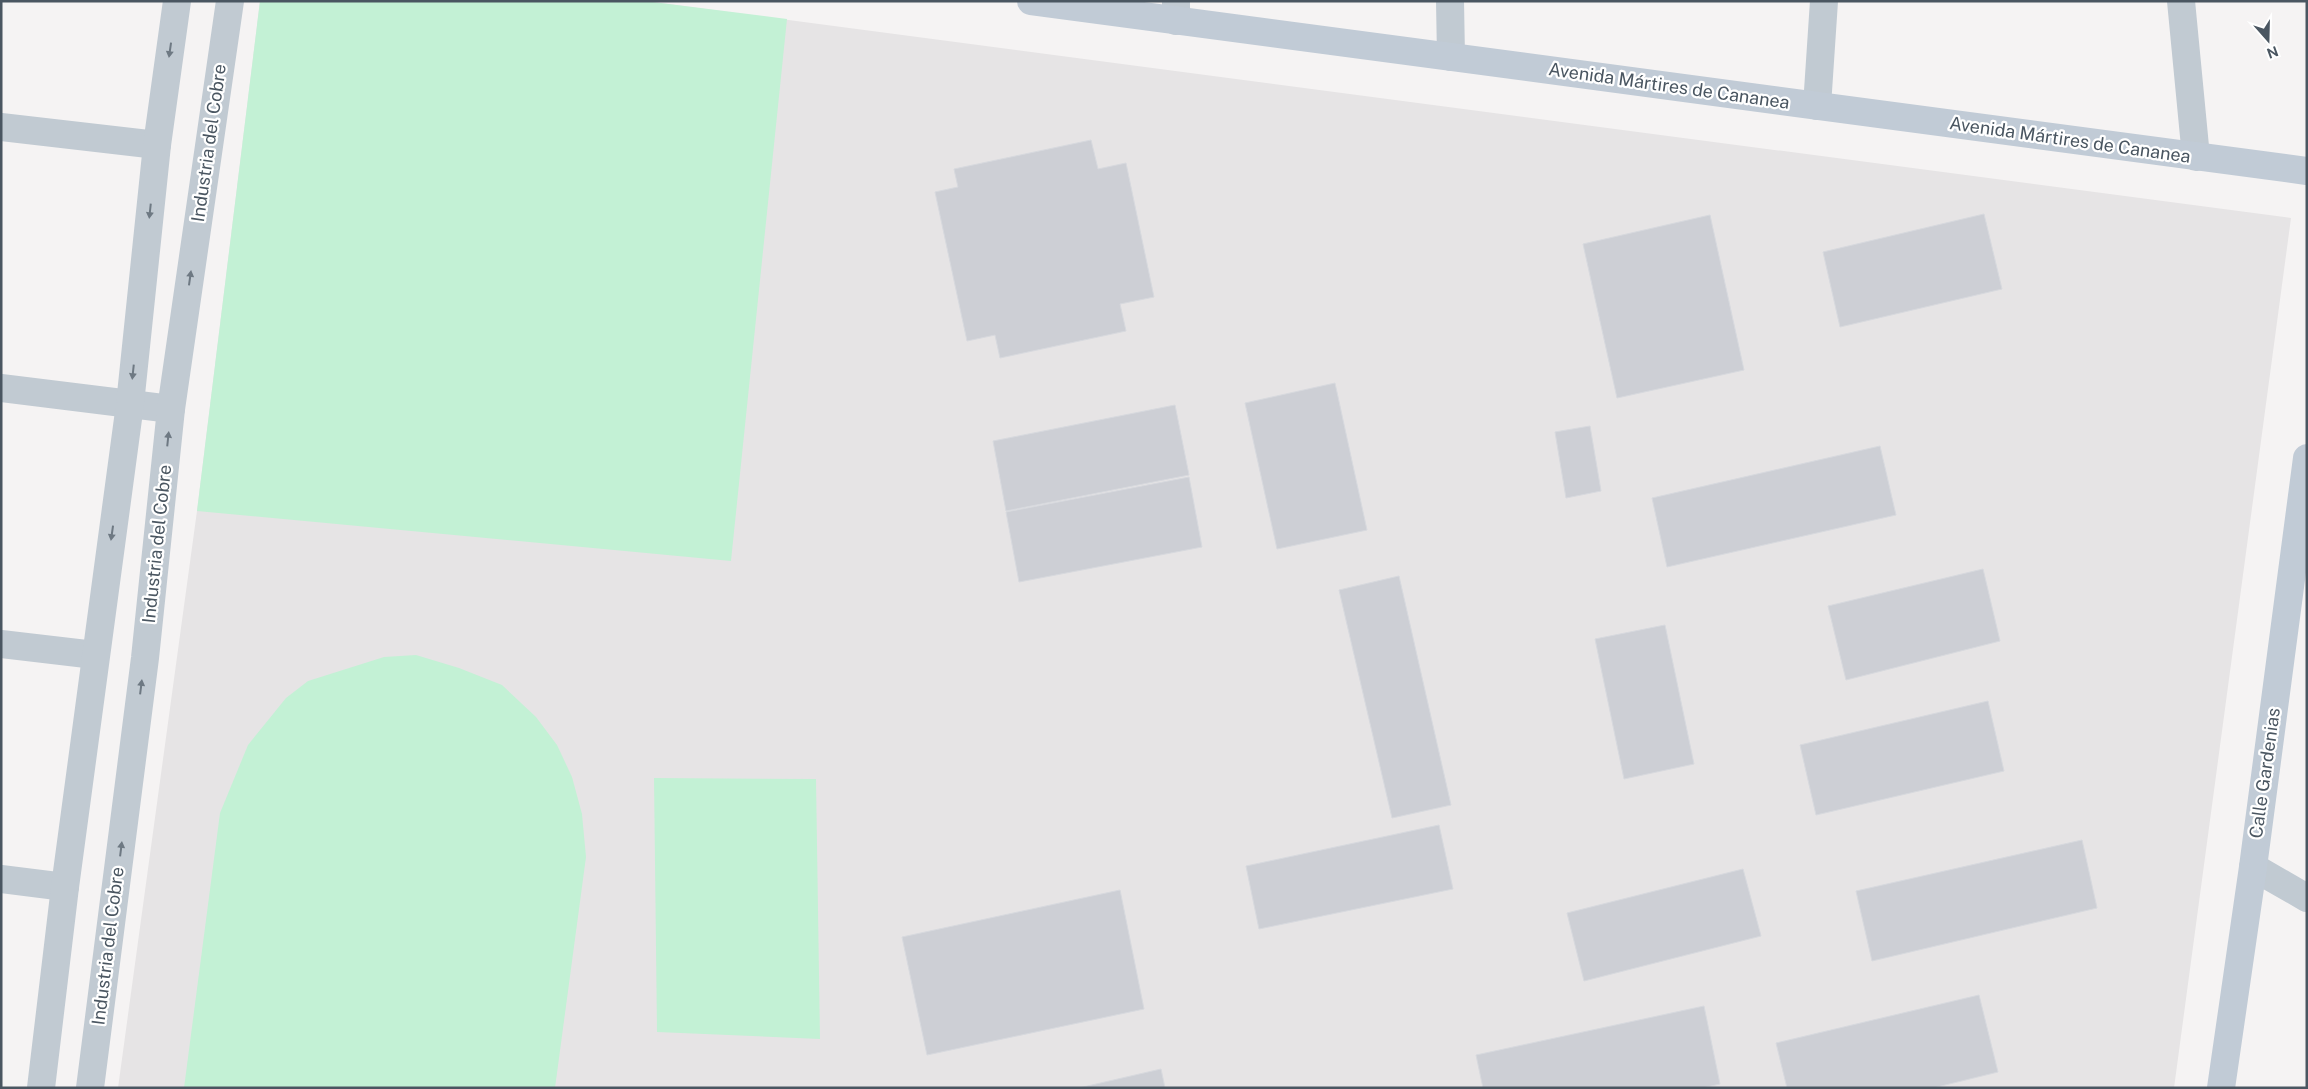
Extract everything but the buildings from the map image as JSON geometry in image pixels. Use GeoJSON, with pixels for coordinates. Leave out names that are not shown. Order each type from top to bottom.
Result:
{"type":"FeatureCollection","features":[{"type":"Feature","properties":{"kind":"street"},"geometry":{"type":"LineString","coordinates":[[41,1088],[95,655],[130,404],[157,145],[177,1]]}},
{"type":"Feature","properties":{"kind":"street","name":"Industria del Cobre"},"geometry":{"type":"LineString","coordinates":[[90,1088],[145,658],[171,409],[230,1]]}},
{"type":"Feature","properties":{"kind":"street","name":"Avenida Mártires de Cananea"},"geometry":{"type":"LineString","coordinates":[[1031,1],[1176,11],[1451,57],[2307,172]]}},
{"type":"Feature","properties":{"kind":"street"},"geometry":{"type":"LineString","coordinates":[[1450,1],[1451,57]]}},
{"type":"Feature","properties":{"kind":"street"},"geometry":{"type":"LineString","coordinates":[[1817,106],[1824,1]]}},
{"type":"Feature","properties":{"kind":"street"},"geometry":{"type":"LineString","coordinates":[[2181,1],[2196,157]]}},
{"type":"Feature","properties":{"kind":"street"},"geometry":{"type":"LineString","coordinates":[[1,127],[157,145]]}},
{"type":"Feature","properties":{"kind":"street"},"geometry":{"type":"LineString","coordinates":[[1,388],[171,409]]}},
{"type":"Feature","properties":{"kind":"street","name":"Calle Gardenias"},"geometry":{"type":"LineString","coordinates":[[2221,1088],[2253,867],[2307,458]]}},
{"type":"Feature","properties":{"kind":"street"},"geometry":{"type":"LineString","coordinates":[[1,644],[95,655]]}},
{"type":"Feature","properties":{"kind":"street"},"geometry":{"type":"LineString","coordinates":[[2253,867],[2307,898]]}},
{"type":"Feature","properties":{"kind":"street"},"geometry":{"type":"LineString","coordinates":[[1,879],[65,887]]}},
{"type":"Feature","properties":{"kind":"shaded area"},"geometry":{"type":"Polygon","coordinates":[[[260,1],[645,1],[2291,218],[2174,1088],[118,1088],[197,511],[260,1]]]}},
{"type":"Feature","properties":{"kind":"green space"},"geometry":{"type":"Polygon","coordinates":[[[260,1],[645,1],[787,19],[731,561],[197,511],[260,1]]]}},
{"type":"Feature","properties":{"kind":"green space"},"geometry":{"type":"Polygon","coordinates":[[[416,655],[459,668],[502,685],[536,717],[557,745],[572,777],[582,814],[586,857],[555,1088],[184,1088],[220,813],[248,745],[286,698],[308,681],[384,657],[416,655]]]}},
{"type":"Feature","properties":{"kind":"green space"},"geometry":{"type":"Polygon","coordinates":[[[654,778],[816,779],[820,1039],[657,1032],[654,778]]]}}]}
